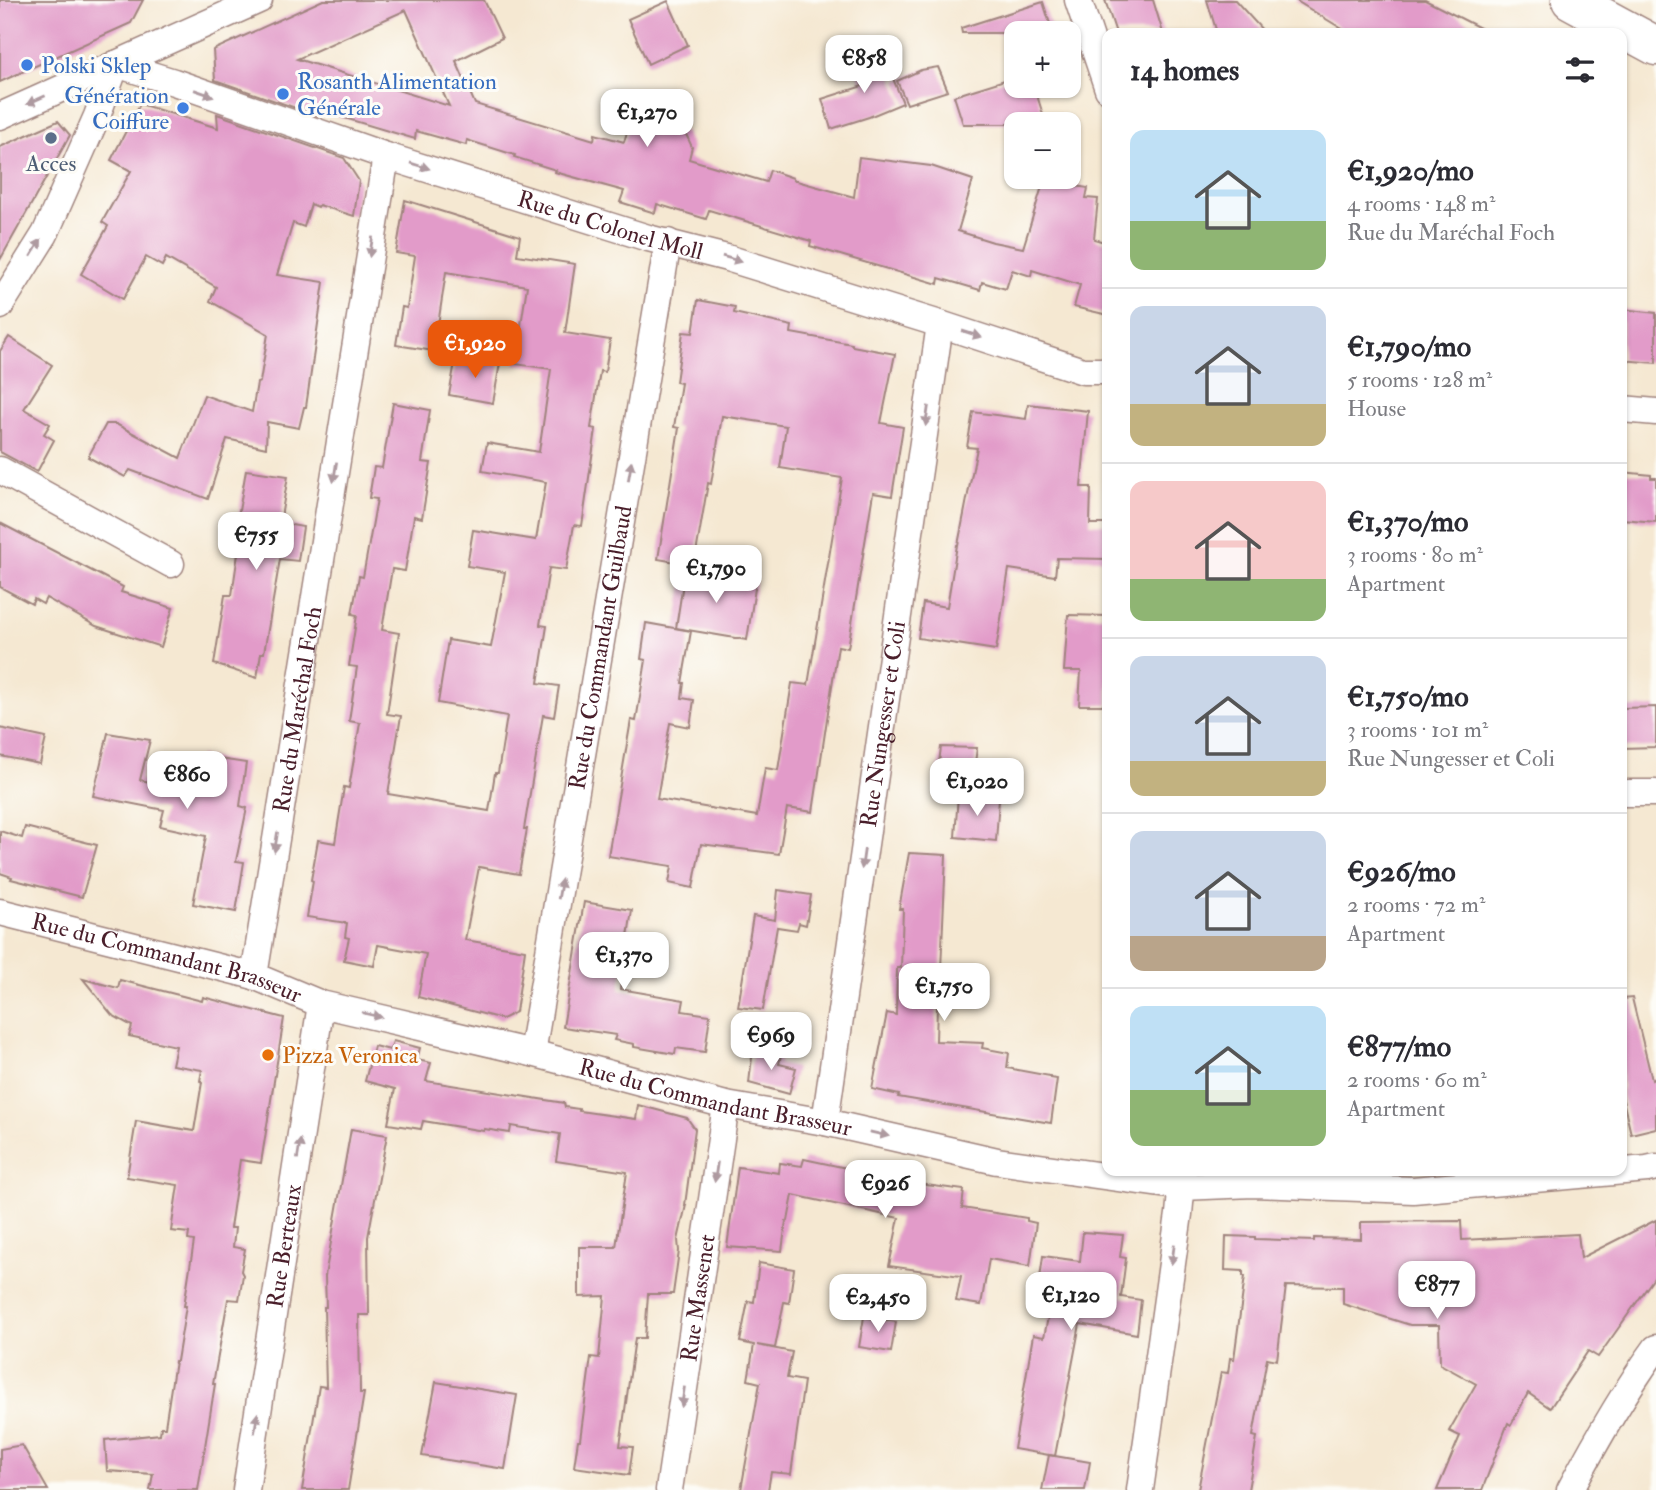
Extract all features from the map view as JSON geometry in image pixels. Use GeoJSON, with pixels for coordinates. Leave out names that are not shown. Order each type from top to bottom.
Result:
{"type":"FeatureCollection","features":[{"type":"Feature","properties":{"kind":"main road"},"geometry":{"type":"LineString","coordinates":[[1571,0],[1623,28]]}},
{"type":"Feature","properties":{"kind":"main road"},"geometry":{"type":"LineString","coordinates":[[1627,30],[1656,46]]}},
{"type":"Feature","properties":{"kind":"street"},"geometry":{"type":"LineString","coordinates":[[0,117],[259,0]]}},
{"type":"Feature","properties":{"kind":"street"},"geometry":{"type":"LineString","coordinates":[[1078,0],[1102,71]]}},
{"type":"Feature","properties":{"kind":"street"},"geometry":{"type":"LineString","coordinates":[[0,306],[45,234],[97,116],[116,64]]}},
{"type":"Feature","properties":{"kind":"street","name":"Rue du Colonel Moll"},"geometry":{"type":"LineString","coordinates":[[116,64],[386,156],[668,243],[727,258],[1083,371],[1102,371]]}},
{"type":"Feature","properties":{"kind":"street","name":"Rue du Maréchal Foch"},"geometry":{"type":"LineString","coordinates":[[254,976],[386,156]]}},
{"type":"Feature","properties":{"kind":"street","name":"Rue du Commandant Guilbaud"},"geometry":{"type":"LineString","coordinates":[[533,1053],[668,243]]}},
{"type":"Feature","properties":{"kind":"street","name":"Rue Nungesser et Coli"},"geometry":{"type":"LineString","coordinates":[[825,1122],[940,324]]}},
{"type":"Feature","properties":{"kind":"street"},"geometry":{"type":"LineString","coordinates":[[1627,409],[1656,412]]}},
{"type":"Feature","properties":{"kind":"street"},"geometry":{"type":"LineString","coordinates":[[0,470],[171,564]]}},
{"type":"Feature","properties":{"kind":"street"},"geometry":{"type":"LineString","coordinates":[[1627,793],[1656,793]]}},
{"type":"Feature","properties":{"kind":"street","name":"Rue du Commandant Brasseur"},"geometry":{"type":"LineString","coordinates":[[0,912],[254,976],[321,1004],[533,1053],[726,1105],[825,1122],[997,1161],[1102,1171]]}},
{"type":"Feature","properties":{"kind":"street","name":"Rue Berteaux"},"geometry":{"type":"LineString","coordinates":[[246,1490],[321,1004]]}},
{"type":"Feature","properties":{"kind":"street","name":"Rue Massenet"},"geometry":{"type":"LineString","coordinates":[[669,1490],[726,1105]]}},
{"type":"Feature","properties":{"kind":"street","name":"Rue du Commandant Brasseur"},"geometry":{"type":"LineString","coordinates":[[1627,1171],[1656,1167]]}},
{"type":"Feature","properties":{"kind":"street","name":"Rue du Commandant Brasseur"},"geometry":{"type":"LineString","coordinates":[[1152,1176],[1252,1184],[1413,1190],[1569,1176]]}},
{"type":"Feature","properties":{"kind":"street"},"geometry":{"type":"LineString","coordinates":[[1140,1490],[1183,1179]]}},
{"type":"Feature","properties":{"kind":"street"},"geometry":{"type":"LineString","coordinates":[[1570,1490],[1630,1384],[1656,1348]]}},
{"type":"Feature","properties":{"kind":"building"},"geometry":{"type":"Polygon","coordinates":[[[0,0],[143,0],[131,23],[0,82],[0,0]]]}},
{"type":"Feature","properties":{"kind":"building"},"geometry":{"type":"Polygon","coordinates":[[[323,0],[484,0],[502,38],[456,61],[475,104],[594,140],[595,134],[624,142],[629,126],[685,132],[692,147],[689,159],[766,182],[770,170],[793,180],[854,197],[859,157],[931,166],[973,180],[958,231],[1023,248],[1041,189],[1088,188],[1086,198],[1098,199],[1094,239],[1102,241],[1102,314],[1074,307],[1080,285],[1032,270],[1031,276],[1012,270],[1006,289],[982,282],[980,290],[939,278],[938,284],[810,246],[811,241],[709,210],[706,219],[657,204],[655,213],[620,202],[624,191],[555,172],[556,170],[514,157],[515,155],[467,140],[466,145],[416,131],[415,139],[311,108],[316,115],[215,80],[213,50],[323,0]],[[406,10],[297,59],[449,106],[406,10]]]}},
{"type":"Feature","properties":{"kind":"building"},"geometry":{"type":"Polygon","coordinates":[[[1105,0],[1153,0],[1161,28],[1114,28],[1105,0]]]}},
{"type":"Feature","properties":{"kind":"building"},"geometry":{"type":"Polygon","coordinates":[[[1207,0],[1235,0],[1260,28],[1215,28],[1207,0]]]}},
{"type":"Feature","properties":{"kind":"building"},"geometry":{"type":"Polygon","coordinates":[[[1295,0],[1425,0],[1480,28],[1341,28],[1295,0]]]}},
{"type":"Feature","properties":{"kind":"building"},"geometry":{"type":"Polygon","coordinates":[[[668,1],[688,45],[648,64],[628,19],[668,1]]]}},
{"type":"Feature","properties":{"kind":"building"},"geometry":{"type":"Polygon","coordinates":[[[1043,2],[1049,21],[1004,21],[1004,33],[962,33],[961,28],[1043,2]]]}},
{"type":"Feature","properties":{"kind":"building"},"geometry":{"type":"Polygon","coordinates":[[[883,54],[903,103],[831,129],[822,99],[863,86],[854,66],[883,54]]]}},
{"type":"Feature","properties":{"kind":"building"},"geometry":{"type":"Polygon","coordinates":[[[938,67],[948,91],[907,104],[897,81],[921,70],[938,67]]]}},
{"type":"Feature","properties":{"kind":"building"},"geometry":{"type":"Polygon","coordinates":[[[1004,80],[1004,98],[1038,98],[1042,112],[1004,112],[1004,124],[963,124],[954,96],[1004,80]]]}},
{"type":"Feature","properties":{"kind":"building"},"geometry":{"type":"Polygon","coordinates":[[[140,104],[218,128],[217,114],[344,158],[359,181],[354,216],[311,204],[304,227],[293,223],[277,275],[324,282],[306,407],[299,428],[267,422],[266,448],[227,439],[208,499],[130,470],[125,477],[88,457],[106,424],[116,424],[180,458],[204,395],[252,412],[268,334],[210,301],[216,287],[166,258],[162,266],[146,257],[123,299],[81,274],[108,226],[102,222],[131,171],[111,160],[140,104]]]}},
{"type":"Feature","properties":{"kind":"building"},"geometry":{"type":"Polygon","coordinates":[[[58,121],[70,135],[0,260],[0,147],[58,121]]]}},
{"type":"Feature","properties":{"kind":"building"},"geometry":{"type":"Polygon","coordinates":[[[405,200],[520,236],[517,255],[575,264],[565,333],[610,340],[605,372],[600,371],[591,428],[596,429],[582,526],[574,525],[566,570],[549,568],[540,625],[547,626],[538,683],[559,686],[554,717],[543,715],[519,874],[479,867],[465,940],[525,950],[516,1012],[502,1019],[418,997],[426,954],[378,945],[374,966],[344,960],[349,938],[345,937],[347,923],[307,917],[318,840],[335,843],[344,787],[349,788],[360,723],[349,721],[357,667],[349,666],[357,615],[352,614],[359,576],[363,577],[377,499],[369,498],[374,467],[382,468],[393,403],[430,410],[422,462],[431,463],[422,518],[414,516],[405,571],[392,569],[382,630],[399,633],[387,714],[401,716],[388,794],[489,811],[507,716],[438,703],[448,640],[491,647],[505,572],[467,566],[473,530],[536,540],[546,482],[482,471],[487,443],[539,452],[551,369],[515,364],[527,286],[446,272],[434,351],[396,345],[402,307],[407,308],[415,256],[396,253],[405,200]]]}},
{"type":"Feature","properties":{"kind":"building"},"geometry":{"type":"Polygon","coordinates":[[[698,300],[735,307],[734,313],[792,326],[791,333],[895,354],[881,423],[903,427],[892,496],[873,493],[848,648],[838,646],[813,812],[787,808],[779,854],[701,844],[693,888],[669,883],[672,866],[608,856],[631,720],[636,721],[646,660],[641,659],[646,623],[691,631],[682,683],[682,698],[694,700],[690,727],[670,723],[657,799],[757,816],[765,768],[778,770],[792,683],[808,685],[842,478],[780,468],[786,426],[722,416],[694,565],[658,559],[679,428],[674,427],[681,383],[676,382],[683,332],[693,333],[698,300]]]}},
{"type":"Feature","properties":{"kind":"building"},"geometry":{"type":"Polygon","coordinates":[[[1627,310],[1656,313],[1656,363],[1627,360],[1627,310]]]}},
{"type":"Feature","properties":{"kind":"building"},"geometry":{"type":"Polygon","coordinates":[[[9,337],[52,365],[24,409],[50,424],[44,434],[54,440],[37,472],[0,452],[0,351],[9,337]]]}},
{"type":"Feature","properties":{"kind":"building"},"geometry":{"type":"Polygon","coordinates":[[[456,357],[500,363],[493,403],[449,395],[456,357]]]}},
{"type":"Feature","properties":{"kind":"building"},"geometry":{"type":"Polygon","coordinates":[[[1028,404],[1088,411],[1081,487],[1091,487],[1090,524],[1102,524],[1102,559],[1057,558],[1055,576],[1009,569],[996,650],[918,638],[923,603],[947,607],[977,448],[967,447],[973,412],[1026,419],[1028,404]]]}},
{"type":"Feature","properties":{"kind":"building"},"geometry":{"type":"Polygon","coordinates":[[[246,470],[288,476],[280,523],[303,527],[298,561],[280,559],[264,653],[261,653],[257,678],[214,664],[225,595],[232,595],[239,547],[233,546],[246,470]]]}},
{"type":"Feature","properties":{"kind":"building"},"geometry":{"type":"Polygon","coordinates":[[[1627,473],[1656,478],[1656,522],[1627,519],[1627,473]]]}},
{"type":"Feature","properties":{"kind":"building"},"geometry":{"type":"Polygon","coordinates":[[[0,523],[123,587],[121,592],[173,608],[161,647],[96,626],[46,598],[43,604],[34,599],[32,604],[0,587],[0,523]]]}},
{"type":"Feature","properties":{"kind":"building"},"geometry":{"type":"Polygon","coordinates":[[[685,570],[756,582],[747,640],[676,628],[685,570]]]}},
{"type":"Feature","properties":{"kind":"building"},"geometry":{"type":"Polygon","coordinates":[[[1068,615],[1102,616],[1102,705],[1079,705],[1081,671],[1064,671],[1068,615]]]}},
{"type":"Feature","properties":{"kind":"building"},"geometry":{"type":"Polygon","coordinates":[[[1656,707],[1656,747],[1627,748],[1627,708],[1656,707]]]}},
{"type":"Feature","properties":{"kind":"building"},"geometry":{"type":"Polygon","coordinates":[[[0,728],[46,738],[40,764],[0,756],[0,728]]]}},
{"type":"Feature","properties":{"kind":"building"},"geometry":{"type":"Polygon","coordinates":[[[108,733],[150,740],[140,780],[195,791],[200,756],[246,763],[240,806],[247,808],[236,861],[244,862],[236,912],[193,904],[206,836],[160,826],[164,810],[93,796],[108,733]]]}},
{"type":"Feature","properties":{"kind":"building"},"geometry":{"type":"Polygon","coordinates":[[[941,747],[977,748],[971,792],[936,787],[941,747]]]}},
{"type":"Feature","properties":{"kind":"building"},"geometry":{"type":"Polygon","coordinates":[[[958,795],[999,799],[996,841],[955,837],[958,795]]]}},
{"type":"Feature","properties":{"kind":"building"},"geometry":{"type":"Polygon","coordinates":[[[25,827],[97,845],[82,897],[11,879],[12,877],[0,873],[0,831],[22,838],[25,827]]]}},
{"type":"Feature","properties":{"kind":"building"},"geometry":{"type":"Polygon","coordinates":[[[909,853],[946,855],[936,1041],[983,1043],[982,1048],[1009,1053],[1007,1068],[1057,1079],[1051,1123],[898,1097],[899,1095],[872,1089],[887,1013],[896,1015],[903,909],[899,909],[909,853]]]}},
{"type":"Feature","properties":{"kind":"building"},"geometry":{"type":"Polygon","coordinates":[[[778,890],[811,895],[806,925],[799,923],[797,930],[777,927],[763,1010],[738,1007],[753,916],[775,920],[778,890]]]}},
{"type":"Feature","properties":{"kind":"building"},"geometry":{"type":"Polygon","coordinates":[[[584,902],[632,910],[620,989],[684,1000],[682,1011],[710,1015],[705,1052],[676,1048],[675,1054],[634,1047],[634,1044],[614,1040],[616,1035],[563,1027],[584,902]]]}},
{"type":"Feature","properties":{"kind":"building"},"geometry":{"type":"Polygon","coordinates":[[[83,979],[118,988],[120,980],[202,1001],[203,997],[284,1018],[261,1163],[240,1160],[230,1228],[235,1228],[233,1247],[245,1249],[241,1271],[243,1275],[239,1300],[228,1299],[198,1490],[150,1490],[153,1474],[107,1471],[105,1440],[160,1434],[161,1427],[165,1427],[186,1306],[194,1241],[188,1240],[189,1233],[171,1231],[178,1185],[127,1177],[136,1121],[194,1131],[202,1070],[172,1065],[176,1046],[129,1036],[132,1026],[112,1015],[83,979]]]}},
{"type":"Feature","properties":{"kind":"building"},"geometry":{"type":"Polygon","coordinates":[[[1627,998],[1632,998],[1652,1080],[1656,1078],[1656,1128],[1631,1134],[1627,1117],[1627,998]]]}},
{"type":"Feature","properties":{"kind":"building"},"geometry":{"type":"Polygon","coordinates":[[[393,1041],[420,1048],[417,1060],[431,1063],[426,1081],[564,1103],[565,1107],[579,1111],[636,1119],[638,1105],[687,1118],[695,1129],[686,1205],[678,1240],[673,1294],[648,1294],[645,1338],[635,1338],[620,1446],[633,1447],[629,1475],[574,1467],[591,1357],[599,1358],[605,1296],[579,1297],[579,1247],[616,1247],[627,1172],[556,1161],[560,1134],[511,1126],[510,1133],[423,1121],[421,1129],[388,1124],[395,1089],[365,1081],[374,1046],[390,1050],[393,1041]]]}},
{"type":"Feature","properties":{"kind":"building"},"geometry":{"type":"Polygon","coordinates":[[[753,1049],[781,1055],[779,1064],[796,1068],[789,1094],[749,1083],[753,1049]]]}},
{"type":"Feature","properties":{"kind":"building"},"geometry":{"type":"Polygon","coordinates":[[[351,1129],[387,1135],[368,1237],[369,1315],[359,1315],[360,1393],[364,1393],[348,1490],[302,1490],[319,1386],[326,1387],[325,1276],[351,1129]]]}},
{"type":"Feature","properties":{"kind":"building"},"geometry":{"type":"Polygon","coordinates":[[[804,1159],[889,1177],[889,1180],[964,1190],[962,1208],[1027,1218],[1027,1221],[1036,1223],[1030,1266],[989,1259],[981,1305],[956,1301],[961,1276],[889,1266],[899,1218],[793,1195],[782,1251],[727,1247],[738,1167],[779,1173],[780,1163],[802,1166],[804,1159]]]}},
{"type":"Feature","properties":{"kind":"building"},"geometry":{"type":"Polygon","coordinates":[[[1656,1220],[1656,1275],[1598,1357],[1588,1351],[1550,1408],[1528,1393],[1511,1425],[1508,1423],[1482,1490],[1437,1490],[1460,1436],[1449,1431],[1476,1384],[1440,1364],[1439,1325],[1410,1325],[1343,1304],[1343,1287],[1286,1286],[1277,1360],[1267,1358],[1253,1436],[1257,1437],[1248,1490],[1198,1490],[1221,1372],[1228,1373],[1230,1358],[1234,1359],[1245,1276],[1243,1271],[1225,1270],[1226,1236],[1314,1241],[1314,1238],[1361,1239],[1361,1222],[1461,1221],[1462,1240],[1578,1234],[1581,1258],[1656,1220]]]}},
{"type":"Feature","properties":{"kind":"building"},"geometry":{"type":"Polygon","coordinates":[[[1083,1232],[1123,1235],[1120,1257],[1126,1258],[1121,1297],[1141,1300],[1137,1334],[1080,1324],[1055,1456],[1014,1449],[1033,1335],[1044,1337],[1054,1288],[1039,1286],[1043,1256],[1080,1261],[1083,1232]]]}},
{"type":"Feature","properties":{"kind":"building"},"geometry":{"type":"Polygon","coordinates":[[[759,1263],[794,1269],[789,1303],[784,1302],[775,1348],[757,1345],[792,1352],[787,1378],[804,1381],[791,1474],[771,1472],[768,1490],[741,1490],[760,1383],[748,1380],[754,1345],[740,1342],[748,1301],[754,1302],[759,1263]]]}},
{"type":"Feature","properties":{"kind":"building"},"geometry":{"type":"Polygon","coordinates":[[[864,1317],[896,1322],[891,1352],[859,1347],[864,1317]]]}},
{"type":"Feature","properties":{"kind":"building"},"geometry":{"type":"Polygon","coordinates":[[[436,1382],[517,1395],[505,1469],[422,1456],[436,1382]]]}},
{"type":"Feature","properties":{"kind":"building"},"geometry":{"type":"Polygon","coordinates":[[[22,1445],[48,1490],[0,1490],[0,1449],[22,1445]]]}},
{"type":"Feature","properties":{"kind":"building"},"geometry":{"type":"Polygon","coordinates":[[[1049,1455],[1090,1462],[1085,1490],[1042,1490],[1049,1455]]]}},
{"type":"Feature","properties":{"kind":"place","name":"Polski Sklep"},"geometry":{"type":"Point","coordinates":[27,65]}},
{"type":"Feature","properties":{"kind":"place","name":"Rosanth Alimentation Générale"},"geometry":{"type":"Point","coordinates":[283,94]}},
{"type":"Feature","properties":{"kind":"place","name":"Génération Coiffure"},"geometry":{"type":"Point","coordinates":[183,108]}},
{"type":"Feature","properties":{"kind":"place","name":"Acces"},"geometry":{"type":"Point","coordinates":[51,138]}},
{"type":"Feature","properties":{"kind":"place","name":"Pizza Veronica"},"geometry":{"type":"Point","coordinates":[268,1055]}}]}
